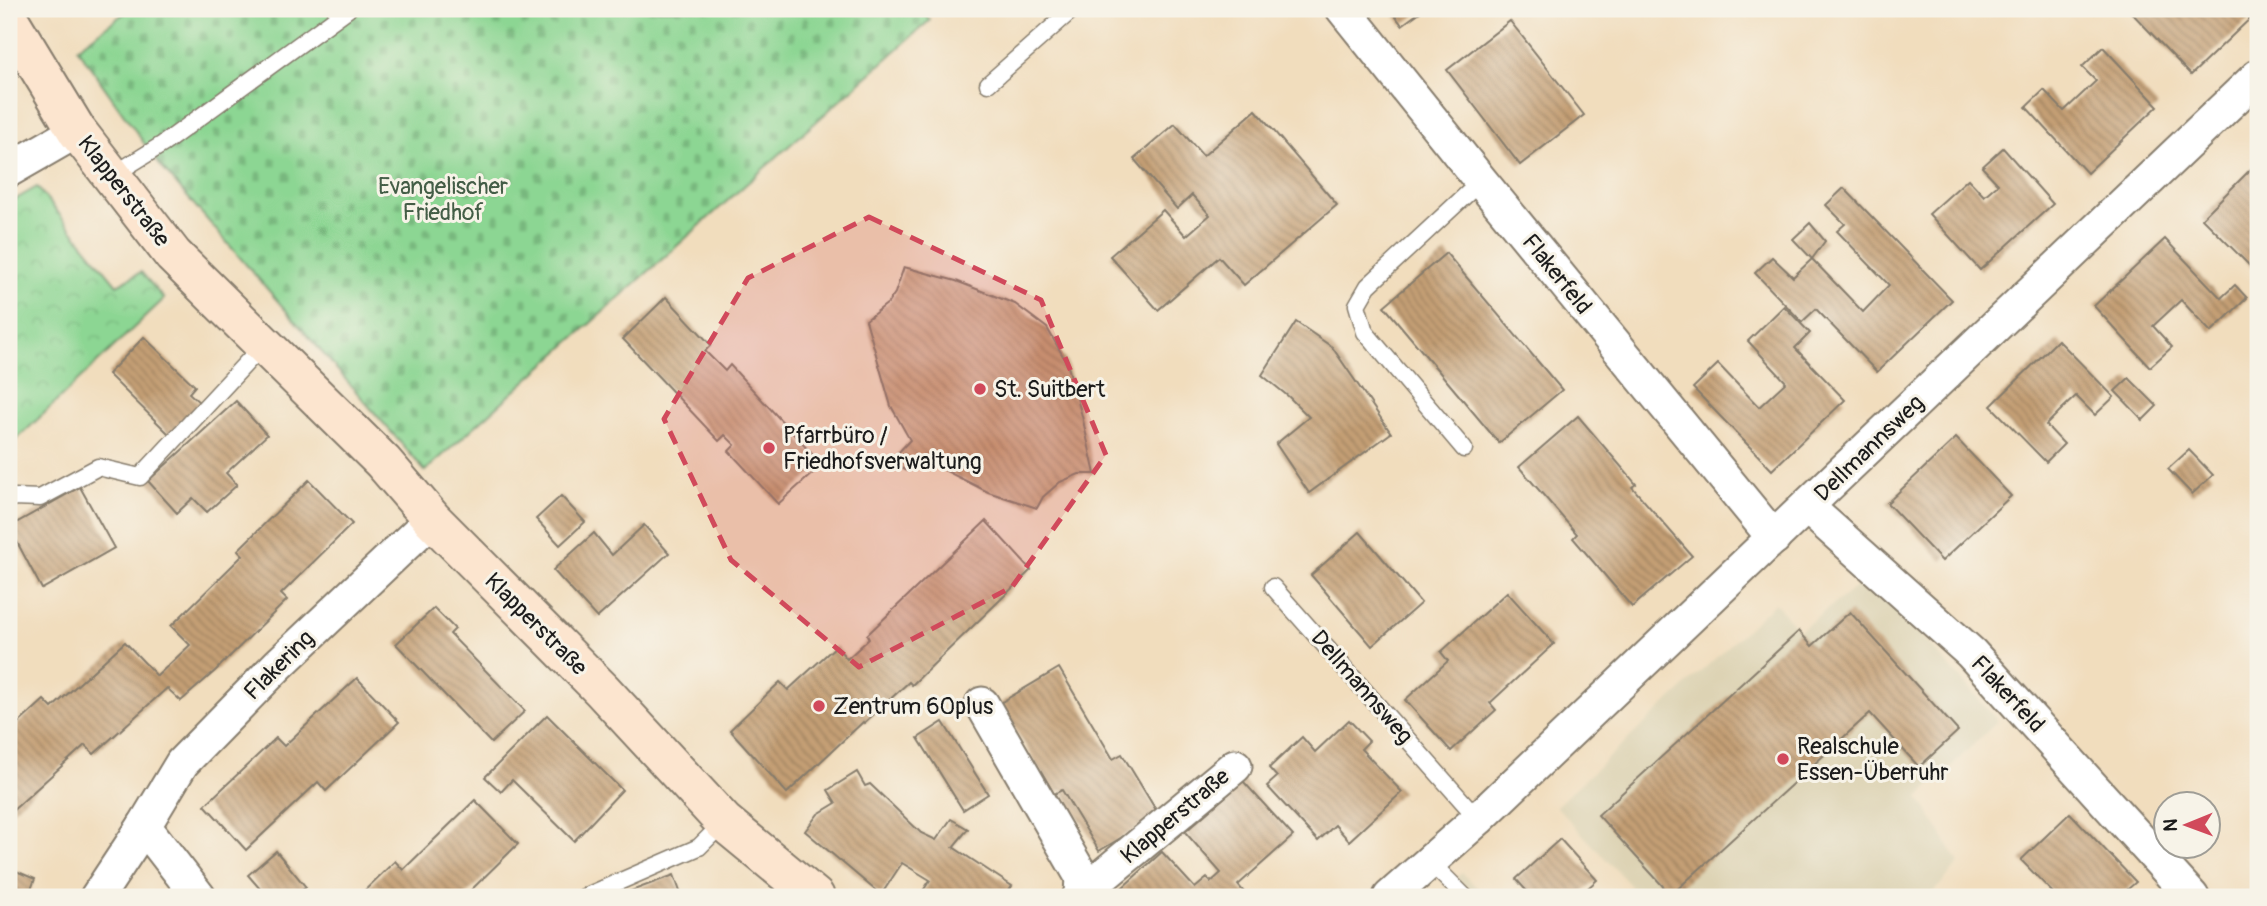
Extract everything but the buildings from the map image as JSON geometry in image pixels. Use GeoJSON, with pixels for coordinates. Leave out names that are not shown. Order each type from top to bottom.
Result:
{"type":"FeatureCollection","features":[{"type":"Feature","properties":{"kind":"street","name":"Flakerfeld"},"geometry":{"type":"LineString","coordinates":[[1343,9],[1774,538]]}},
{"type":"Feature","properties":{"kind":"street","name":"Klapperstraße"},"geometry":{"type":"LineString","coordinates":[[9,19],[78,131],[173,255],[383,463],[432,519],[602,690],[724,822],[815,897]]}},
{"type":"Feature","properties":{"kind":"street","name":"Dellmannsweg"},"geometry":{"type":"LineString","coordinates":[[1390,897],[1478,819],[2258,76]]}},
{"type":"Feature","properties":{"kind":"street"},"geometry":{"type":"LineString","coordinates":[[9,170],[78,131]]}},
{"type":"Feature","properties":{"kind":"street","name":"Flakerfeld"},"geometry":{"type":"LineString","coordinates":[[1807,507],[1971,653],[2192,897]]}},
{"type":"Feature","properties":{"kind":"street","name":"Flakering"},"geometry":{"type":"LineString","coordinates":[[97,897],[182,763],[278,665],[432,519]]}},
{"type":"Feature","properties":{"kind":"street","name":"Klapperstraße"},"geometry":{"type":"LineString","coordinates":[[982,704],[1082,877],[1080,896]]}},
{"type":"Feature","properties":{"kind":"street","name":"Klapperstraße"},"geometry":{"type":"LineString","coordinates":[[1080,896],[1236,766]]}},
{"type":"Feature","properties":{"kind":"street"},"geometry":{"type":"LineString","coordinates":[[144,826],[199,897]]}},
{"type":"Feature","properties":{"kind":"lane"},"geometry":{"type":"LineString","coordinates":[[113,175],[163,144],[348,9]]}},
{"type":"Feature","properties":{"kind":"lane"},"geometry":{"type":"LineString","coordinates":[[988,84],[1073,9]]}},
{"type":"Feature","properties":{"kind":"lane"},"geometry":{"type":"LineString","coordinates":[[1464,449],[1365,332],[1357,304],[1368,286],[1481,181]]}},
{"type":"Feature","properties":{"kind":"lane"},"geometry":{"type":"LineString","coordinates":[[9,500],[14,497],[40,498],[98,467],[140,477],[264,344]]}},
{"type":"Feature","properties":{"kind":"lane","name":"Dellmannsweg"},"geometry":{"type":"LineString","coordinates":[[1273,587],[1478,819]]}},
{"type":"Feature","properties":{"kind":"lane"},"geometry":{"type":"LineString","coordinates":[[584,897],[699,847],[724,822]]}},
{"type":"Feature","properties":{"kind":"lane"},"geometry":{"type":"LineString","coordinates":[[1430,862],[1465,897]]}},
{"type":"Feature","properties":{"kind":"highlighted area"},"geometry":{"type":"Polygon","coordinates":[[[869,217],[1041,300],[1106,455],[1012,587],[859,667],[731,560],[664,419],[748,278],[869,217]]]}},
{"type":"Feature","properties":{"kind":"shaded area","name":"Realschule Essen-Überruhr"},"geometry":{"type":"Polygon","coordinates":[[[1869,577],[1998,721],[1919,797],[1959,863],[1930,897],[1620,897],[1631,886],[1556,806],[1775,603],[1799,631],[1869,577]]]}},
{"type":"Feature","properties":{"kind":"shaded area"},"geometry":{"type":"Polygon","coordinates":[[[1462,873],[1487,897],[1435,897],[1462,873]]]}},
{"type":"Feature","properties":{"kind":"green space","name":"Evangelischer Friedhof"},"geometry":{"type":"Polygon","coordinates":[[[130,9],[920,9],[930,20],[425,471],[158,163],[77,48],[130,9]]]}},
{"type":"Feature","properties":{"kind":"green space"},"geometry":{"type":"Polygon","coordinates":[[[37,187],[117,285],[141,272],[164,299],[13,443],[9,436],[9,203],[37,187]]]}},
{"type":"Feature","properties":{"kind":"place","name":"St. Suitbert"},"geometry":{"type":"Point","coordinates":[980,389]}},
{"type":"Feature","properties":{"kind":"place","name":"Pfarrbüro / Friedhofsverwaltung"},"geometry":{"type":"Point","coordinates":[769,448]}},
{"type":"Feature","properties":{"kind":"place","name":"Zentrum 60plus"},"geometry":{"type":"Point","coordinates":[819,706]}},
{"type":"Feature","properties":{"kind":"place","name":"Realschule Essen-Überruhr"},"geometry":{"type":"Point","coordinates":[1783,759]}}]}
